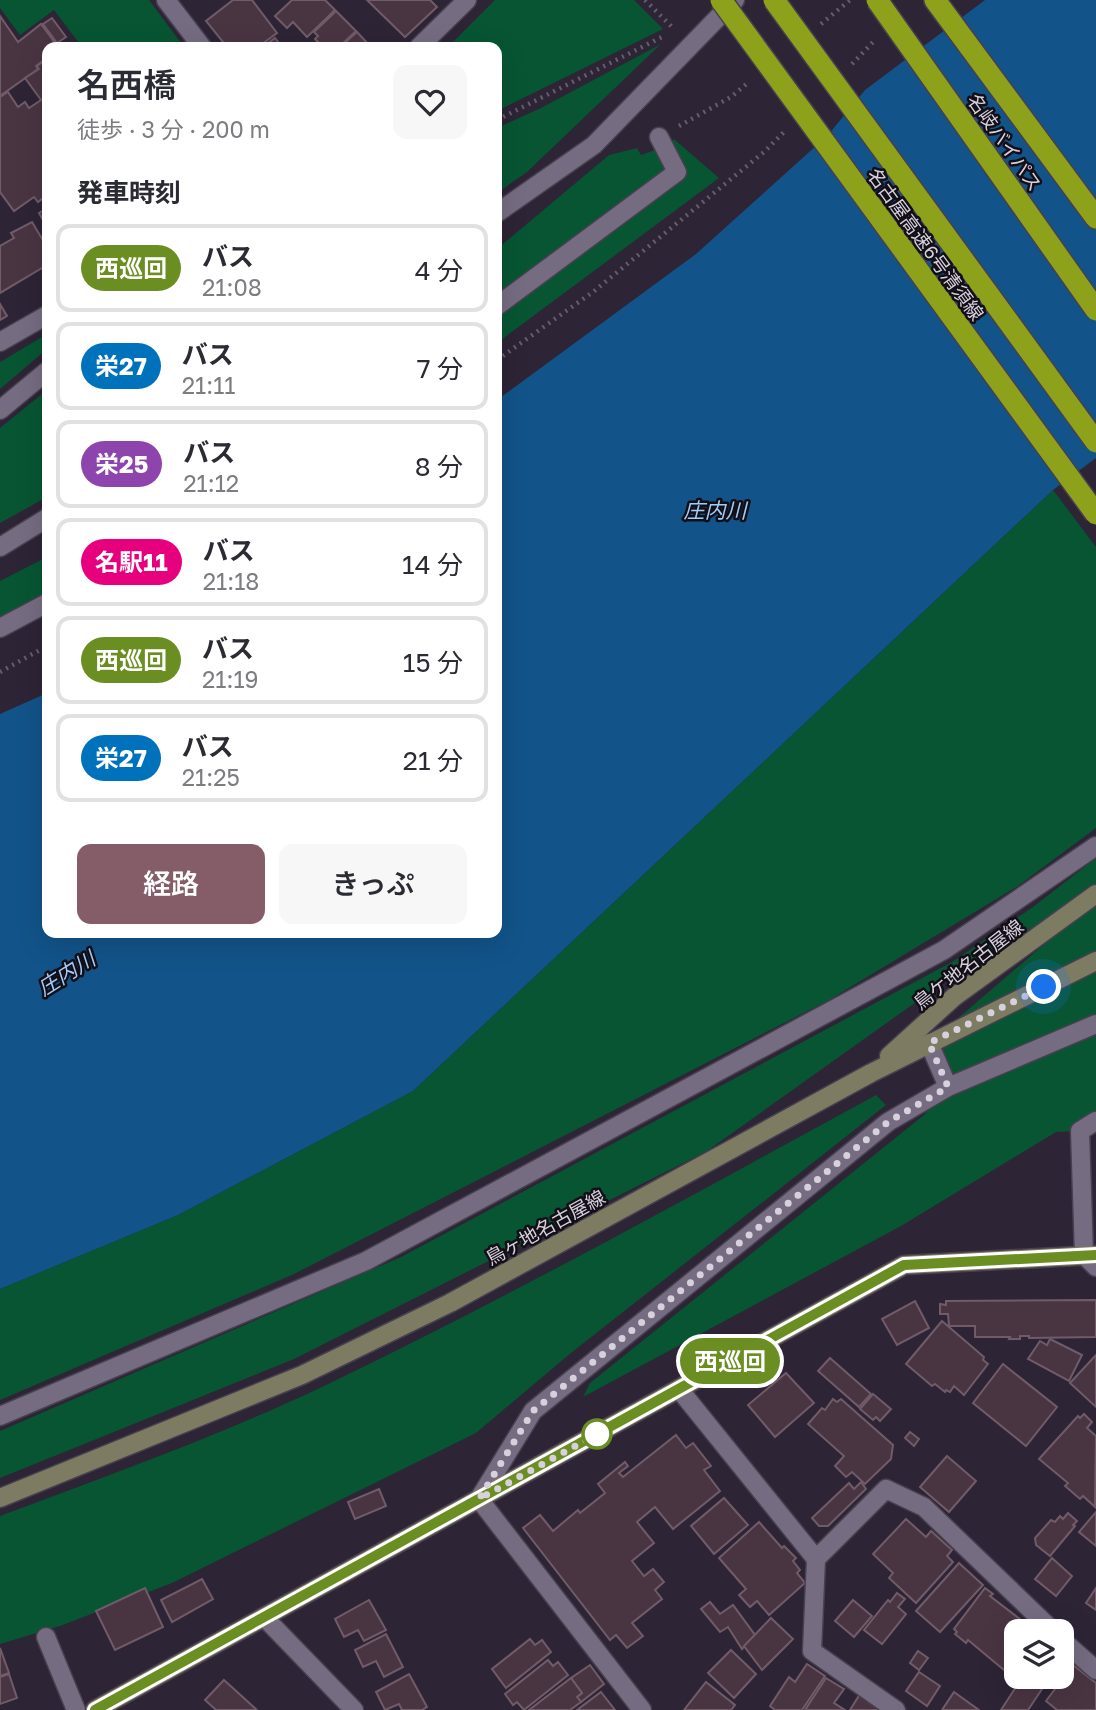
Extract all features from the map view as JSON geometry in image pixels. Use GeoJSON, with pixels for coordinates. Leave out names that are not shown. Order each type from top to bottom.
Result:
{"type":"FeatureCollection","features":[{"type":"Feature","properties":{"kind":"highway","name":"名古屋高速6号清須線"},"geometry":{"type":"LineString","coordinates":[[721,0],[1096,514]]}},
{"type":"Feature","properties":{"kind":"highway","name":"名古屋高速6号清須線"},"geometry":{"type":"LineString","coordinates":[[774,0],[1096,442]]}},
{"type":"Feature","properties":{"kind":"highway","name":"名岐バイパス"},"geometry":{"type":"LineString","coordinates":[[877,0],[1096,310]]}},
{"type":"Feature","properties":{"kind":"highway","name":"名岐バイパス"},"geometry":{"type":"LineString","coordinates":[[935,0],[1096,218]]}},
{"type":"Feature","properties":{"kind":"main road","name":"鳥ケ地名古屋線"},"geometry":{"type":"LineString","coordinates":[[871,1073],[954,997],[1096,894]]}},
{"type":"Feature","properties":{"kind":"main road","name":"鳥ヶ地名古屋線"},"geometry":{"type":"LineString","coordinates":[[0,1498],[303,1375],[450,1303],[871,1073],[1096,961]]}},
{"type":"Feature","properties":{"kind":"main road"},"geometry":{"type":"LineString","coordinates":[[95,1710],[904,1265],[1092,1259]]}},
{"type":"Feature","properties":{"kind":"street"},"geometry":{"type":"LineString","coordinates":[[166,0],[198,42]]}},
{"type":"Feature","properties":{"kind":"street"},"geometry":{"type":"LineString","coordinates":[[424,42],[467,0]]}},
{"type":"Feature","properties":{"kind":"street"},"geometry":{"type":"LineString","coordinates":[[502,209],[594,145],[735,0]]}},
{"type":"Feature","properties":{"kind":"street"},"geometry":{"type":"LineString","coordinates":[[502,302],[677,172],[659,137]]}},
{"type":"Feature","properties":{"kind":"street"},"geometry":{"type":"LineString","coordinates":[[0,342],[42,318]]}},
{"type":"Feature","properties":{"kind":"street"},"geometry":{"type":"LineString","coordinates":[[0,410],[42,375]]}},
{"type":"Feature","properties":{"kind":"street"},"geometry":{"type":"LineString","coordinates":[[0,547],[42,521]]}},
{"type":"Feature","properties":{"kind":"street"},"geometry":{"type":"LineString","coordinates":[[0,628],[42,606]]}},
{"type":"Feature","properties":{"kind":"street"},"geometry":{"type":"LineString","coordinates":[[0,1416],[366,1261],[944,950],[1096,846]]}},
{"type":"Feature","properties":{"kind":"street"},"geometry":{"type":"LineString","coordinates":[[642,1710],[479,1499],[533,1411],[888,1122],[948,1087],[1096,1024]]}},
{"type":"Feature","properties":{"kind":"street"},"geometry":{"type":"LineString","coordinates":[[929,1043],[948,1087]]}},
{"type":"Feature","properties":{"kind":"street"},"geometry":{"type":"LineString","coordinates":[[1092,1259],[1080,1130],[1096,1121]]}},
{"type":"Feature","properties":{"kind":"street"},"geometry":{"type":"LineString","coordinates":[[679,1389],[816,1559],[812,1651],[896,1710]]}},
{"type":"Feature","properties":{"kind":"street"},"geometry":{"type":"LineString","coordinates":[[816,1559],[886,1489],[924,1507],[1041,1619]]}},
{"type":"Feature","properties":{"kind":"street"},"geometry":{"type":"LineString","coordinates":[[264,1617],[354,1710]]}},
{"type":"Feature","properties":{"kind":"street"},"geometry":{"type":"LineString","coordinates":[[46,1637],[76,1710]]}},
{"type":"Feature","properties":{"kind":"street"},"geometry":{"type":"LineString","coordinates":[[1074,1651],[1096,1670]]}},
{"type":"Feature","properties":{"kind":"path"},"geometry":{"type":"LineString","coordinates":[[645,0],[675,30]]}},
{"type":"Feature","properties":{"kind":"path"},"geometry":{"type":"LineString","coordinates":[[811,32],[850,0]]}},
{"type":"Feature","properties":{"kind":"path"},"geometry":{"type":"LineString","coordinates":[[502,117],[677,29],[701,35]]}},
{"type":"Feature","properties":{"kind":"path"},"geometry":{"type":"LineString","coordinates":[[849,67],[877,38]]}},
{"type":"Feature","properties":{"kind":"path"},"geometry":{"type":"LineString","coordinates":[[659,137],[731,97],[751,81]]}},
{"type":"Feature","properties":{"kind":"path"},"geometry":{"type":"LineString","coordinates":[[502,356],[593,292],[764,152],[792,124]]}},
{"type":"Feature","properties":{"kind":"path"},"geometry":{"type":"LineString","coordinates":[[0,672],[42,649]]}},
{"type":"Feature","properties":{"kind":"green space"},"geometry":{"type":"Polygon","coordinates":[[[0,0],[149,0],[180,42],[78,42],[54,10],[20,35],[0,8],[0,0]]]}},
{"type":"Feature","properties":{"kind":"green space"},"geometry":{"type":"Polygon","coordinates":[[[495,0],[634,0],[663,29],[502,109],[502,42],[453,42],[495,0]]]}},
{"type":"Feature","properties":{"kind":"green space"},"geometry":{"type":"Polygon","coordinates":[[[661,44],[527,172],[502,190],[502,126],[661,44]]]}},
{"type":"Feature","properties":{"kind":"green space"},"geometry":{"type":"Polygon","coordinates":[[[674,139],[719,178],[502,339],[502,308],[683,174],[668,146],[674,139]]]}},
{"type":"Feature","properties":{"kind":"green space"},"geometry":{"type":"Polygon","coordinates":[[[637,148],[641,155],[658,149],[668,172],[502,296],[502,245],[609,155],[637,148]]]}},
{"type":"Feature","properties":{"kind":"green space"},"geometry":{"type":"Polygon","coordinates":[[[42,337],[42,353],[0,389],[0,362],[42,337]]]}},
{"type":"Feature","properties":{"kind":"green space"},"geometry":{"type":"Polygon","coordinates":[[[42,394],[42,500],[0,523],[0,428],[42,394]]]}},
{"type":"Feature","properties":{"kind":"green space"},"geometry":{"type":"Polygon","coordinates":[[[1053,490],[1096,547],[1096,828],[1018,886],[829,1000],[294,1274],[0,1400],[0,1289],[178,1215],[413,1091],[1053,490]]]}},
{"type":"Feature","properties":{"kind":"green space"},"geometry":{"type":"Polygon","coordinates":[[[42,560],[42,598],[0,619],[0,581],[42,560]]]}},
{"type":"Feature","properties":{"kind":"green space"},"geometry":{"type":"Polygon","coordinates":[[[1096,858],[1096,889],[961,970],[707,1151],[294,1359],[0,1478],[0,1431],[401,1257],[952,962],[1033,907],[1096,858]]]}},
{"type":"Feature","properties":{"kind":"green space"},"geometry":{"type":"Polygon","coordinates":[[[1096,900],[1096,1121],[1080,1131],[1056,1132],[901,1226],[583,1397],[590,1383],[924,1115],[948,1087],[929,1043],[1096,900]]]}},
{"type":"Feature","properties":{"kind":"green space"},"geometry":{"type":"Polygon","coordinates":[[[876,1095],[886,1105],[571,1353],[476,1433],[172,1583],[60,1626],[0,1644],[0,1516],[204,1438],[324,1386],[533,1281],[876,1095]]]}},
{"type":"Feature","properties":{"kind":"water","name":"庄内川"},"geometry":{"type":"Polygon","coordinates":[[[985,0],[1096,0],[1096,458],[1053,490],[413,1091],[178,1215],[0,1289],[0,714],[42,695],[42,938],[502,938],[502,396],[696,254],[828,135],[865,90],[985,0]]]}},
{"type":"Feature","properties":{"kind":"building"},"geometry":{"type":"Polygon","coordinates":[[[233,0],[252,0],[277,33],[265,42],[223,42],[206,21],[233,0]]]}},
{"type":"Feature","properties":{"kind":"building"},"geometry":{"type":"Polygon","coordinates":[[[292,0],[325,0],[335,10],[307,37],[293,22],[287,28],[275,16],[292,0]]]}},
{"type":"Feature","properties":{"kind":"building"},"geometry":{"type":"Polygon","coordinates":[[[367,0],[430,0],[437,7],[405,37],[367,0]]]}},
{"type":"Feature","properties":{"kind":"building"},"geometry":{"type":"Polygon","coordinates":[[[336,11],[356,31],[344,42],[318,42],[315,39],[318,36],[314,32],[336,11]]]}},
{"type":"Feature","properties":{"kind":"building"},"geometry":{"type":"Polygon","coordinates":[[[0,16],[18,42],[41,24],[54,42],[42,42],[42,62],[36,66],[38,69],[0,96],[0,16]]]}},
{"type":"Feature","properties":{"kind":"building"},"geometry":{"type":"Polygon","coordinates":[[[52,18],[66,37],[56,42],[43,24],[52,18]]]}},
{"type":"Feature","properties":{"kind":"building"},"geometry":{"type":"Polygon","coordinates":[[[357,32],[366,42],[346,42],[357,32]]]}},
{"type":"Feature","properties":{"kind":"building"},"geometry":{"type":"Polygon","coordinates":[[[42,62],[42,199],[38,202],[34,197],[14,211],[0,192],[0,97],[8,92],[18,107],[25,102],[29,108],[41,100],[25,78],[39,69],[37,66],[42,62]]]}},
{"type":"Feature","properties":{"kind":"building"},"geometry":{"type":"Polygon","coordinates":[[[32,222],[42,239],[42,268],[0,293],[0,246],[14,238],[11,233],[32,222]]]}},
{"type":"Feature","properties":{"kind":"building"},"geometry":{"type":"Polygon","coordinates":[[[0,304],[7,316],[0,320],[0,304]]]}},
{"type":"Feature","properties":{"kind":"building"},"geometry":{"type":"Polygon","coordinates":[[[1096,1300],[1096,1337],[975,1337],[975,1326],[949,1326],[948,1314],[940,1314],[940,1304],[946,1305],[946,1301],[1096,1300]]]}},
{"type":"Feature","properties":{"kind":"building"},"geometry":{"type":"Polygon","coordinates":[[[915,1301],[929,1328],[897,1345],[882,1319],[915,1301]]]}},
{"type":"Feature","properties":{"kind":"building"},"geometry":{"type":"Polygon","coordinates":[[[942,1321],[984,1357],[983,1360],[988,1364],[964,1395],[954,1386],[950,1392],[945,1392],[935,1384],[932,1386],[906,1364],[942,1321]]]}},
{"type":"Feature","properties":{"kind":"building"},"geometry":{"type":"Polygon","coordinates":[[[1050,1339],[1082,1355],[1069,1381],[1028,1359],[1040,1341],[1047,1345],[1050,1339]]]}},
{"type":"Feature","properties":{"kind":"building"},"geometry":{"type":"Polygon","coordinates":[[[1096,1355],[1096,1407],[1070,1383],[1096,1355]]]}},
{"type":"Feature","properties":{"kind":"building"},"geometry":{"type":"Polygon","coordinates":[[[830,1358],[871,1394],[859,1407],[818,1371],[830,1358]]]}},
{"type":"Feature","properties":{"kind":"building"},"geometry":{"type":"Polygon","coordinates":[[[1003,1364],[1057,1407],[1026,1446],[973,1403],[1003,1364]]]}},
{"type":"Feature","properties":{"kind":"building"},"geometry":{"type":"Polygon","coordinates":[[[786,1373],[814,1403],[775,1437],[748,1405],[786,1373]]]}},
{"type":"Feature","properties":{"kind":"building"},"geometry":{"type":"Polygon","coordinates":[[[873,1394],[891,1409],[880,1421],[876,1417],[873,1420],[860,1409],[873,1394]]]}},
{"type":"Feature","properties":{"kind":"building"},"geometry":{"type":"Polygon","coordinates":[[[833,1399],[837,1402],[841,1399],[893,1445],[891,1459],[865,1484],[852,1472],[846,1477],[835,1466],[844,1456],[808,1424],[822,1408],[825,1410],[833,1399]]]}},
{"type":"Feature","properties":{"kind":"building"},"geometry":{"type":"Polygon","coordinates":[[[1084,1414],[1092,1422],[1087,1428],[1096,1436],[1095,1507],[1083,1496],[1080,1499],[1065,1486],[1068,1483],[1039,1459],[1078,1416],[1080,1418],[1084,1414]]]}},
{"type":"Feature","properties":{"kind":"building"},"geometry":{"type":"Polygon","coordinates":[[[910,1432],[919,1439],[914,1446],[905,1438],[910,1432]]]}},
{"type":"Feature","properties":{"kind":"building"},"geometry":{"type":"Polygon","coordinates":[[[676,1435],[686,1448],[693,1443],[711,1466],[704,1470],[720,1491],[673,1529],[655,1507],[637,1522],[654,1543],[632,1561],[644,1576],[653,1569],[664,1582],[655,1590],[662,1599],[632,1623],[643,1636],[627,1648],[616,1635],[610,1640],[523,1528],[540,1515],[553,1531],[578,1510],[580,1513],[605,1493],[598,1484],[625,1462],[628,1466],[619,1473],[623,1477],[676,1435]]]}},
{"type":"Feature","properties":{"kind":"building"},"geometry":{"type":"Polygon","coordinates":[[[947,1456],[976,1481],[949,1512],[920,1487],[947,1456]]]}},
{"type":"Feature","properties":{"kind":"building"},"geometry":{"type":"Polygon","coordinates":[[[861,1482],[866,1489],[828,1526],[819,1526],[812,1518],[849,1483],[854,1489],[861,1482]]]}},
{"type":"Feature","properties":{"kind":"building"},"geometry":{"type":"Polygon","coordinates":[[[379,1489],[386,1506],[355,1519],[348,1502],[379,1489]]]}},
{"type":"Feature","properties":{"kind":"building"},"geometry":{"type":"Polygon","coordinates":[[[724,1498],[748,1525],[714,1554],[691,1526],[724,1498]]]}},
{"type":"Feature","properties":{"kind":"building"},"geometry":{"type":"Polygon","coordinates":[[[1096,1512],[1096,1546],[1079,1532],[1096,1512]]]}},
{"type":"Feature","properties":{"kind":"building"},"geometry":{"type":"Polygon","coordinates":[[[1068,1513],[1077,1521],[1073,1525],[1075,1526],[1050,1556],[1036,1545],[1035,1538],[1051,1520],[1055,1522],[1060,1516],[1063,1519],[1068,1513]]]}},
{"type":"Feature","properties":{"kind":"building"},"geometry":{"type":"Polygon","coordinates":[[[906,1519],[926,1537],[931,1531],[952,1550],[947,1556],[953,1562],[916,1603],[889,1578],[893,1573],[873,1554],[906,1519]]]}},
{"type":"Feature","properties":{"kind":"building"},"geometry":{"type":"Polygon","coordinates":[[[759,1522],[782,1548],[784,1546],[796,1558],[793,1561],[800,1570],[797,1573],[805,1583],[769,1615],[757,1601],[750,1607],[739,1595],[746,1589],[719,1558],[759,1522]]]}},
{"type":"Feature","properties":{"kind":"building"},"geometry":{"type":"Polygon","coordinates":[[[1052,1558],[1072,1576],[1056,1596],[1035,1579],[1052,1558]]]}},
{"type":"Feature","properties":{"kind":"building"},"geometry":{"type":"Polygon","coordinates":[[[959,1563],[983,1585],[940,1632],[916,1611],[959,1563]]]}},
{"type":"Feature","properties":{"kind":"building"},"geometry":{"type":"Polygon","coordinates":[[[202,1579],[213,1599],[172,1622],[161,1600],[202,1579]]]}},
{"type":"Feature","properties":{"kind":"building"},"geometry":{"type":"Polygon","coordinates":[[[145,1588],[163,1627],[115,1650],[96,1611],[145,1588]]]}},
{"type":"Feature","properties":{"kind":"building"},"geometry":{"type":"Polygon","coordinates":[[[985,1588],[993,1594],[990,1596],[1020,1619],[1004,1619],[1004,1670],[968,1640],[966,1643],[955,1634],[957,1632],[954,1629],[985,1588]]]}},
{"type":"Feature","properties":{"kind":"building"},"geometry":{"type":"Polygon","coordinates":[[[1096,1588],[1096,1610],[1086,1603],[1096,1588]]]}},
{"type":"Feature","properties":{"kind":"building"},"geometry":{"type":"Polygon","coordinates":[[[897,1593],[905,1599],[898,1607],[906,1614],[882,1644],[864,1630],[897,1593]]]}},
{"type":"Feature","properties":{"kind":"building"},"geometry":{"type":"Polygon","coordinates":[[[369,1600],[386,1630],[364,1641],[358,1630],[344,1637],[335,1619],[369,1600]]]}},
{"type":"Feature","properties":{"kind":"building"},"geometry":{"type":"Polygon","coordinates":[[[853,1600],[872,1616],[854,1637],[835,1621],[853,1600]]]}},
{"type":"Feature","properties":{"kind":"building"},"geometry":{"type":"Polygon","coordinates":[[[710,1602],[720,1614],[733,1605],[755,1635],[742,1649],[728,1627],[720,1632],[701,1609],[710,1602]]]}},
{"type":"Feature","properties":{"kind":"building"},"geometry":{"type":"Polygon","coordinates":[[[771,1618],[793,1639],[762,1670],[744,1646],[771,1618]]]}},
{"type":"Feature","properties":{"kind":"building"},"geometry":{"type":"Polygon","coordinates":[[[386,1634],[403,1667],[384,1677],[376,1661],[363,1667],[355,1650],[386,1634]]]}},
{"type":"Feature","properties":{"kind":"building"},"geometry":{"type":"Polygon","coordinates":[[[530,1639],[535,1645],[542,1640],[551,1652],[506,1688],[492,1669],[530,1639]]]}},
{"type":"Feature","properties":{"kind":"building"},"geometry":{"type":"Polygon","coordinates":[[[0,1648],[9,1673],[0,1676],[0,1648]]]}},
{"type":"Feature","properties":{"kind":"building"},"geometry":{"type":"Polygon","coordinates":[[[731,1650],[756,1674],[734,1698],[708,1673],[731,1650]]]}},
{"type":"Feature","properties":{"kind":"building"},"geometry":{"type":"Polygon","coordinates":[[[918,1651],[928,1658],[919,1670],[910,1663],[918,1651]]]}},
{"type":"Feature","properties":{"kind":"building"},"geometry":{"type":"Polygon","coordinates":[[[548,1660],[553,1666],[558,1662],[568,1675],[524,1710],[517,1702],[513,1705],[505,1694],[548,1660]]]}},
{"type":"Feature","properties":{"kind":"building"},"geometry":{"type":"Polygon","coordinates":[[[807,1664],[825,1676],[802,1710],[775,1710],[770,1706],[789,1677],[795,1682],[807,1664]]]}},
{"type":"Feature","properties":{"kind":"building"},"geometry":{"type":"Polygon","coordinates":[[[590,1665],[604,1684],[581,1702],[577,1697],[582,1693],[571,1678],[590,1665]]]}},
{"type":"Feature","properties":{"kind":"building"},"geometry":{"type":"Polygon","coordinates":[[[1074,1666],[1096,1683],[1096,1710],[1057,1710],[1046,1701],[1055,1689],[1074,1689],[1074,1666]]]}},
{"type":"Feature","properties":{"kind":"building"},"geometry":{"type":"Polygon","coordinates":[[[919,1672],[940,1686],[927,1706],[906,1691],[919,1672]]]}},
{"type":"Feature","properties":{"kind":"building"},"geometry":{"type":"Polygon","coordinates":[[[9,1674],[17,1698],[0,1704],[0,1677],[9,1674]]]}},
{"type":"Feature","properties":{"kind":"building"},"geometry":{"type":"Polygon","coordinates":[[[409,1674],[427,1707],[422,1710],[402,1710],[399,1704],[385,1710],[376,1692],[409,1674]]]}},
{"type":"Feature","properties":{"kind":"building"},"geometry":{"type":"Polygon","coordinates":[[[571,1678],[582,1693],[577,1697],[581,1702],[570,1710],[529,1710],[571,1678]]]}},
{"type":"Feature","properties":{"kind":"building"},"geometry":{"type":"Polygon","coordinates":[[[826,1678],[844,1689],[834,1703],[845,1710],[805,1710],[826,1678]]]}},
{"type":"Feature","properties":{"kind":"building"},"geometry":{"type":"Polygon","coordinates":[[[224,1680],[257,1710],[216,1710],[205,1700],[224,1680]]]}},
{"type":"Feature","properties":{"kind":"building"},"geometry":{"type":"Polygon","coordinates":[[[706,1682],[735,1705],[731,1710],[684,1710],[706,1682]]]}},
{"type":"Feature","properties":{"kind":"building"},"geometry":{"type":"Polygon","coordinates":[[[1015,1689],[1042,1689],[1028,1710],[1001,1710],[1015,1689]]]}},
{"type":"Feature","properties":{"kind":"building"},"geometry":{"type":"Polygon","coordinates":[[[601,1692],[615,1710],[577,1710],[601,1692]]]}},
{"type":"Feature","properties":{"kind":"building"},"geometry":{"type":"Polygon","coordinates":[[[954,1692],[979,1710],[942,1710],[954,1692]]]}},
{"type":"Feature","properties":{"kind":"building"},"geometry":{"type":"Polygon","coordinates":[[[860,1694],[884,1710],[850,1710],[860,1694]]]}},
{"type":"Feature","properties":{"kind":"bus line","name":"西巡回"},"geometry":{"type":"LineString","coordinates":[[95,1710],[904,1265],[1096,1255]]}},
{"type":"Feature","properties":{"kind":"route"},"geometry":{"type":"LineString","coordinates":[[597,1434],[479,1499],[533,1411],[888,1122],[948,1087],[929,1043],[1044,987]]}}]}
